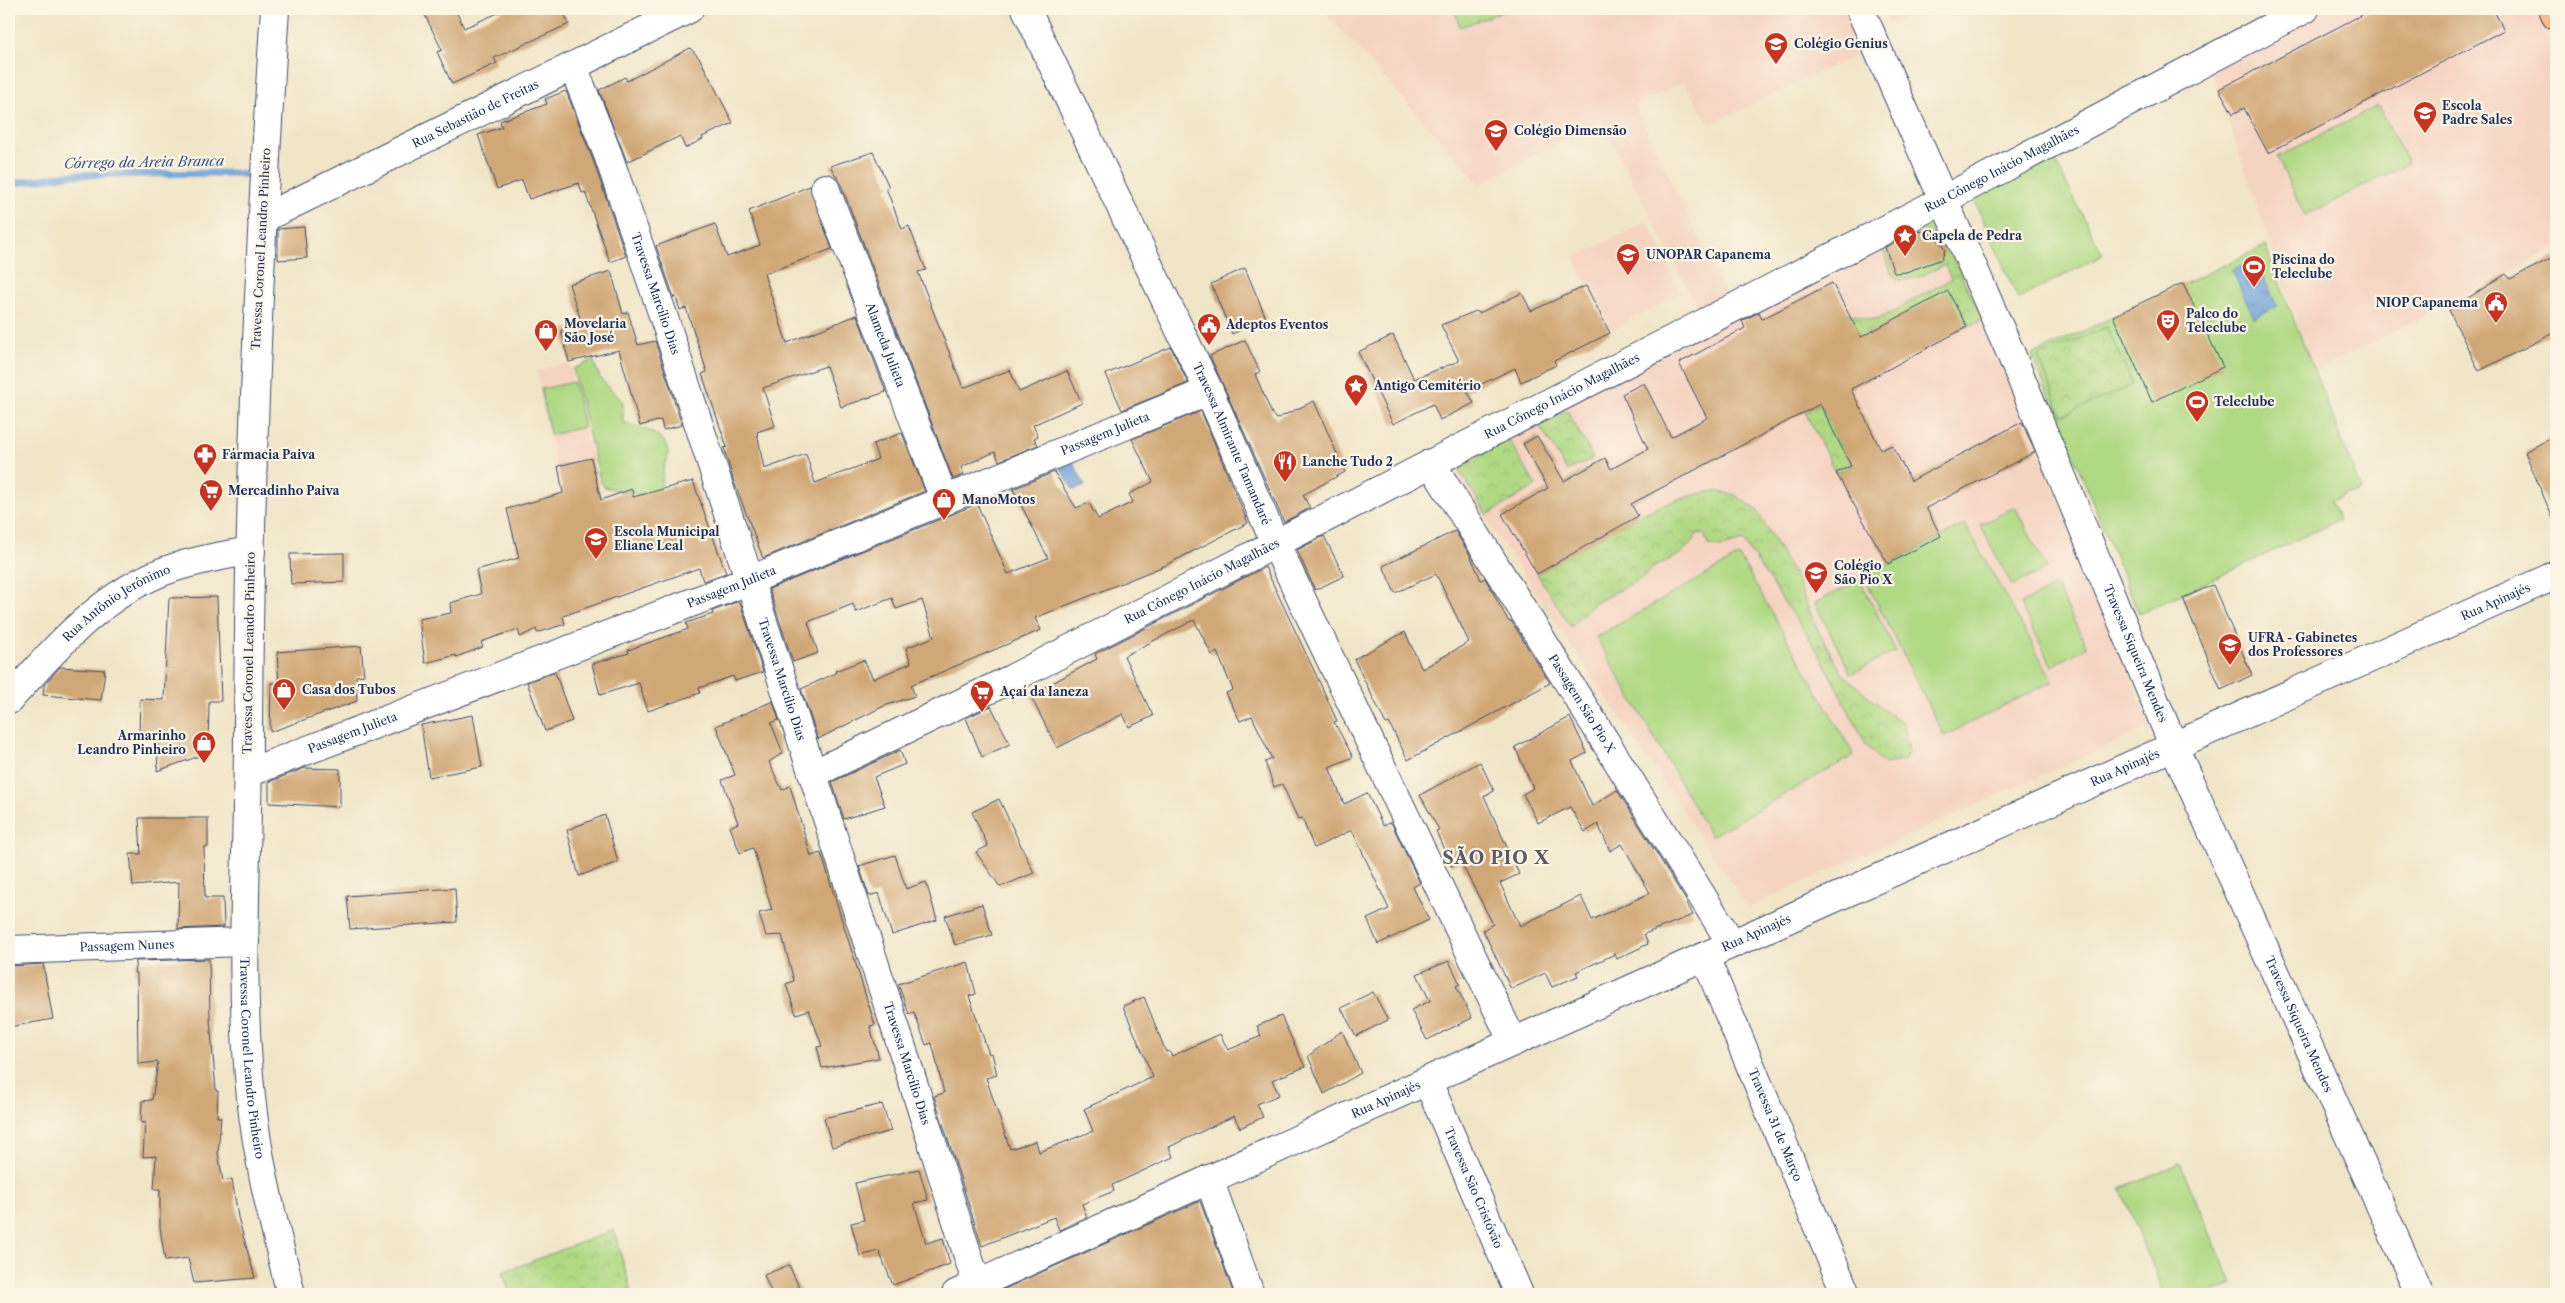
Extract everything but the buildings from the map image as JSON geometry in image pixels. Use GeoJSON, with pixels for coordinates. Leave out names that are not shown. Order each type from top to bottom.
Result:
{"type":"FeatureCollection","features":[{"type":"Feature","properties":{"kind":"main road"},"geometry":{"type":"LineString","coordinates":[[2553,9],[2556,16]]}},
{"type":"Feature","properties":{"kind":"street","name":"Travessa Coronel Leandro Pinheiro"},"geometry":{"type":"LineString","coordinates":[[275,9],[262,219],[251,551],[245,942],[246,1014],[252,1107],[257,1146],[290,1294]]}},
{"type":"Feature","properties":{"kind":"street","name":"Rua Sebastião de Freitas"},"geometry":{"type":"LineString","coordinates":[[262,219],[689,9]]}},
{"type":"Feature","properties":{"kind":"street","name":"Travessa Almirante Tamandaré"},"geometry":{"type":"LineString","coordinates":[[1026,9],[1209,390],[1276,543],[1513,1042]]}},
{"type":"Feature","properties":{"kind":"street","name":"Travessa Siqueira Mendes"},"geometry":{"type":"LineString","coordinates":[[1860,9],[2064,480],[2174,747],[2420,1294]]}},
{"type":"Feature","properties":{"kind":"street","name":"Rua Cônego Inácio Magalhães"},"geometry":{"type":"LineString","coordinates":[[813,774],[1011,679],[1943,200],[2305,9]]}},
{"type":"Feature","properties":{"kind":"street","name":"Travessa Marcílio Dias"},"geometry":{"type":"LineString","coordinates":[[573,66],[639,243],[748,581],[813,774],[971,1291]]}},
{"type":"Feature","properties":{"kind":"street","name":"Alameda Julieta"},"geometry":{"type":"LineString","coordinates":[[825,188],[945,501]]}},
{"type":"Feature","properties":{"kind":"street","name":"Passagem Julieta"},"geometry":{"type":"LineString","coordinates":[[248,773],[748,581],[1209,390]]}},
{"type":"Feature","properties":{"kind":"street","name":"Passagem São Pio X"},"geometry":{"type":"LineString","coordinates":[[1431,463],[1732,944]]}},
{"type":"Feature","properties":{"kind":"street","name":"Rua Antônio Jerônimo"},"geometry":{"type":"LineString","coordinates":[[9,700],[61,644],[98,610],[129,589],[171,568],[214,557],[251,551]]}},
{"type":"Feature","properties":{"kind":"street","name":"Rua Apinajés"},"geometry":{"type":"LineString","coordinates":[[971,1291],[1209,1179],[2556,575]]}},
{"type":"Feature","properties":{"kind":"street","name":"Passagem Nunes"},"geometry":{"type":"LineString","coordinates":[[9,950],[245,942]]}},
{"type":"Feature","properties":{"kind":"street","name":"Travessa 31 de Março"},"geometry":{"type":"LineString","coordinates":[[1705,957],[1846,1294]]}},
{"type":"Feature","properties":{"kind":"street","name":"Travessa São Cristóvão"},"geometry":{"type":"LineString","coordinates":[[1428,1082],[1519,1294]]}},
{"type":"Feature","properties":{"kind":"street"},"geometry":{"type":"LineString","coordinates":[[1209,1179],[1250,1294]]}},
{"type":"Feature","properties":{"kind":"shaded area","name":"Colégio Dimensão"},"geometry":{"type":"Polygon","coordinates":[[[1322,9],[1843,9],[1868,49],[1710,124],[1684,82],[1635,106],[1727,297],[1699,311],[1601,120],[1480,184],[1322,9]]]}},
{"type":"Feature","properties":{"kind":"shaded area"},"geometry":{"type":"Polygon","coordinates":[[[1881,9],[1926,9],[1888,23],[1881,9]]]}},
{"type":"Feature","properties":{"kind":"shaded area"},"geometry":{"type":"Polygon","coordinates":[[[2312,9],[2537,9],[2556,58],[2556,248],[2314,372],[2209,64],[2312,9]]]}},
{"type":"Feature","properties":{"kind":"shaded area","name":"Colégio São Pio X"},"geometry":{"type":"Polygon","coordinates":[[[1935,207],[2038,450],[2150,727],[1748,907],[1446,460],[1935,207]]]}},
{"type":"Feature","properties":{"kind":"shaded area","name":"UNOPAR Capanema"},"geometry":{"type":"Polygon","coordinates":[[[1648,221],[1681,293],[1612,330],[1574,258],[1648,221]]]}},
{"type":"Feature","properties":{"kind":"shaded area"},"geometry":{"type":"Polygon","coordinates":[[[569,362],[624,597],[585,609],[537,371],[569,362]]]}},
{"type":"Feature","properties":{"kind":"green space"},"geometry":{"type":"Polygon","coordinates":[[[1454,9],[1511,9],[1460,27],[1454,9]]]}},
{"type":"Feature","properties":{"kind":"green space"},"geometry":{"type":"Polygon","coordinates":[[[2378,106],[2408,163],[2305,216],[2277,157],[2378,106]]]}},
{"type":"Feature","properties":{"kind":"green space"},"geometry":{"type":"Polygon","coordinates":[[[2050,151],[2103,255],[2018,299],[1971,193],[2050,151]]]}},
{"type":"Feature","properties":{"kind":"green space"},"geometry":{"type":"Polygon","coordinates":[[[1928,216],[1935,220],[1983,320],[1967,327],[1791,374],[1777,349],[1848,313],[1869,320],[1883,317],[1951,279],[1945,265],[1918,277],[1900,281],[1892,275],[1880,241],[1928,216]]]}},
{"type":"Feature","properties":{"kind":"green space","name":"Teleclube"},"geometry":{"type":"Polygon","coordinates":[[[2265,246],[2361,490],[2330,501],[2339,520],[2139,614],[2032,355],[2265,246]]]}},
{"type":"Feature","properties":{"kind":"green space"},"geometry":{"type":"Polygon","coordinates":[[[2107,327],[2133,385],[2062,416],[2038,356],[2107,327]]]}},
{"type":"Feature","properties":{"kind":"green space"},"geometry":{"type":"Polygon","coordinates":[[[593,360],[600,378],[623,402],[623,422],[657,435],[666,445],[668,456],[658,492],[645,496],[604,487],[600,480],[573,369],[593,360]]]}},
{"type":"Feature","properties":{"kind":"green space"},"geometry":{"type":"Polygon","coordinates":[[[574,382],[584,427],[550,435],[541,389],[574,382]]]}},
{"type":"Feature","properties":{"kind":"green space"},"geometry":{"type":"Polygon","coordinates":[[[1820,404],[1851,466],[1836,473],[1805,412],[1820,404]]]}},
{"type":"Feature","properties":{"kind":"green space"},"geometry":{"type":"Polygon","coordinates":[[[1567,410],[1593,458],[1567,471],[1539,425],[1567,410]]]}},
{"type":"Feature","properties":{"kind":"green space"},"geometry":{"type":"Polygon","coordinates":[[[1508,439],[1536,486],[1487,515],[1459,469],[1508,439]]]}},
{"type":"Feature","properties":{"kind":"green space"},"geometry":{"type":"Polygon","coordinates":[[[1715,491],[1735,495],[1756,509],[1796,579],[1816,627],[1842,673],[1888,713],[1903,722],[1909,751],[1904,761],[1883,764],[1867,746],[1818,652],[1743,541],[1722,547],[1708,545],[1704,534],[1696,534],[1693,542],[1677,556],[1652,568],[1640,579],[1593,604],[1571,627],[1537,574],[1644,513],[1690,496],[1715,491]]]}},
{"type":"Feature","properties":{"kind":"green space"},"geometry":{"type":"Polygon","coordinates":[[[2015,507],[2047,568],[2012,586],[1980,525],[2015,507]]]}},
{"type":"Feature","properties":{"kind":"green space"},"geometry":{"type":"Polygon","coordinates":[[[1965,524],[2053,681],[1944,736],[1864,577],[1965,524]]]}},
{"type":"Feature","properties":{"kind":"green space"},"geometry":{"type":"Polygon","coordinates":[[[1739,556],[1854,755],[1711,836],[1596,637],[1739,556]]]}},
{"type":"Feature","properties":{"kind":"green space"},"geometry":{"type":"Polygon","coordinates":[[[1860,580],[1896,651],[1851,674],[1815,603],[1860,580]]]}},
{"type":"Feature","properties":{"kind":"green space"},"geometry":{"type":"Polygon","coordinates":[[[2056,586],[2087,647],[2052,666],[2020,604],[2056,586]]]}},
{"type":"Feature","properties":{"kind":"green space"},"geometry":{"type":"Polygon","coordinates":[[[2180,1163],[2232,1285],[2210,1294],[2165,1294],[2120,1188],[2180,1163]]]}},
{"type":"Feature","properties":{"kind":"green space"},"geometry":{"type":"Polygon","coordinates":[[[614,1230],[632,1294],[510,1294],[503,1272],[614,1230]]]}},
{"type":"Feature","properties":{"kind":"water","name":"Piscina do Teleclube"},"geometry":{"type":"Polygon","coordinates":[[[2255,260],[2277,306],[2254,318],[2232,270],[2255,260]]]}},
{"type":"Feature","properties":{"kind":"water"},"geometry":{"type":"Polygon","coordinates":[[[1073,462],[1085,486],[1073,490],[1060,467],[1073,462]]]}},
{"type":"Feature","properties":{"kind":"waterway","name":"Córrego da Areia Branca"},"geometry":{"type":"LineString","coordinates":[[9,184],[68,175],[232,173],[260,176]]}},
{"type":"Feature","properties":{"kind":"place","name":"Colégio Genius"},"geometry":{"type":"Point","coordinates":[1776,65]}},
{"type":"Feature","properties":{"kind":"place","name":"Escola Padre Sales"},"geometry":{"type":"Point","coordinates":[2425,134]}},
{"type":"Feature","properties":{"kind":"place","name":"Colégio Dimensão"},"geometry":{"type":"Point","coordinates":[1496,152]}},
{"type":"Feature","properties":{"kind":"place","name":"Capela de Pedra"},"geometry":{"type":"Point","coordinates":[1905,257]}},
{"type":"Feature","properties":{"kind":"place","name":"UNOPAR Capanema"},"geometry":{"type":"Point","coordinates":[1628,276]}},
{"type":"Feature","properties":{"kind":"place","name":"Piscina do Teleclube"},"geometry":{"type":"Point","coordinates":[2254,288]}},
{"type":"Feature","properties":{"kind":"place","name":"NIOP Capanema"},"geometry":{"type":"Point","coordinates":[2496,324]}},
{"type":"Feature","properties":{"kind":"place","name":"Palco do Teleclube"},"geometry":{"type":"Point","coordinates":[2168,342]}},
{"type":"Feature","properties":{"kind":"place","name":"Adeptos Eventos"},"geometry":{"type":"Point","coordinates":[1209,346]}},
{"type":"Feature","properties":{"kind":"place","name":"Movelaria São José"},"geometry":{"type":"Point","coordinates":[546,352]}},
{"type":"Feature","properties":{"kind":"place","name":"Antigo Cemitério"},"geometry":{"type":"Point","coordinates":[1356,407]}},
{"type":"Feature","properties":{"kind":"place","name":"Teleclube"},"geometry":{"type":"Point","coordinates":[2197,423]}},
{"type":"Feature","properties":{"kind":"place","name":"Fármacia Paiva"},"geometry":{"type":"Point","coordinates":[205,476]}},
{"type":"Feature","properties":{"kind":"place","name":"Lanche Tudo 2"},"geometry":{"type":"Point","coordinates":[1285,483]}},
{"type":"Feature","properties":{"kind":"place","name":"Mercadinho Paiva"},"geometry":{"type":"Point","coordinates":[211,512]}},
{"type":"Feature","properties":{"kind":"place","name":"ManoMotos"},"geometry":{"type":"Point","coordinates":[944,521]}},
{"type":"Feature","properties":{"kind":"place","name":"Escola Municipal Eliane Leal"},"geometry":{"type":"Point","coordinates":[596,560]}},
{"type":"Feature","properties":{"kind":"place","name":"Colégio São Pio X"},"geometry":{"type":"Point","coordinates":[1816,594]}},
{"type":"Feature","properties":{"kind":"place","name":"UFRA - Gabinetes dos Professores"},"geometry":{"type":"Point","coordinates":[2230,666]}},
{"type":"Feature","properties":{"kind":"place","name":"Casa dos Tubos"},"geometry":{"type":"Point","coordinates":[284,711]}},
{"type":"Feature","properties":{"kind":"place","name":"Açaí da Ianeza"},"geometry":{"type":"Point","coordinates":[982,713]}},
{"type":"Feature","properties":{"kind":"place","name":"Armarinho Leandro Pinheiro"},"geometry":{"type":"Point","coordinates":[204,764]}},
{"type":"Feature","properties":{"kind":"district","name":"SÃO PIO X"},"geometry":{"type":"Point","coordinates":[1496,858]}}]}
